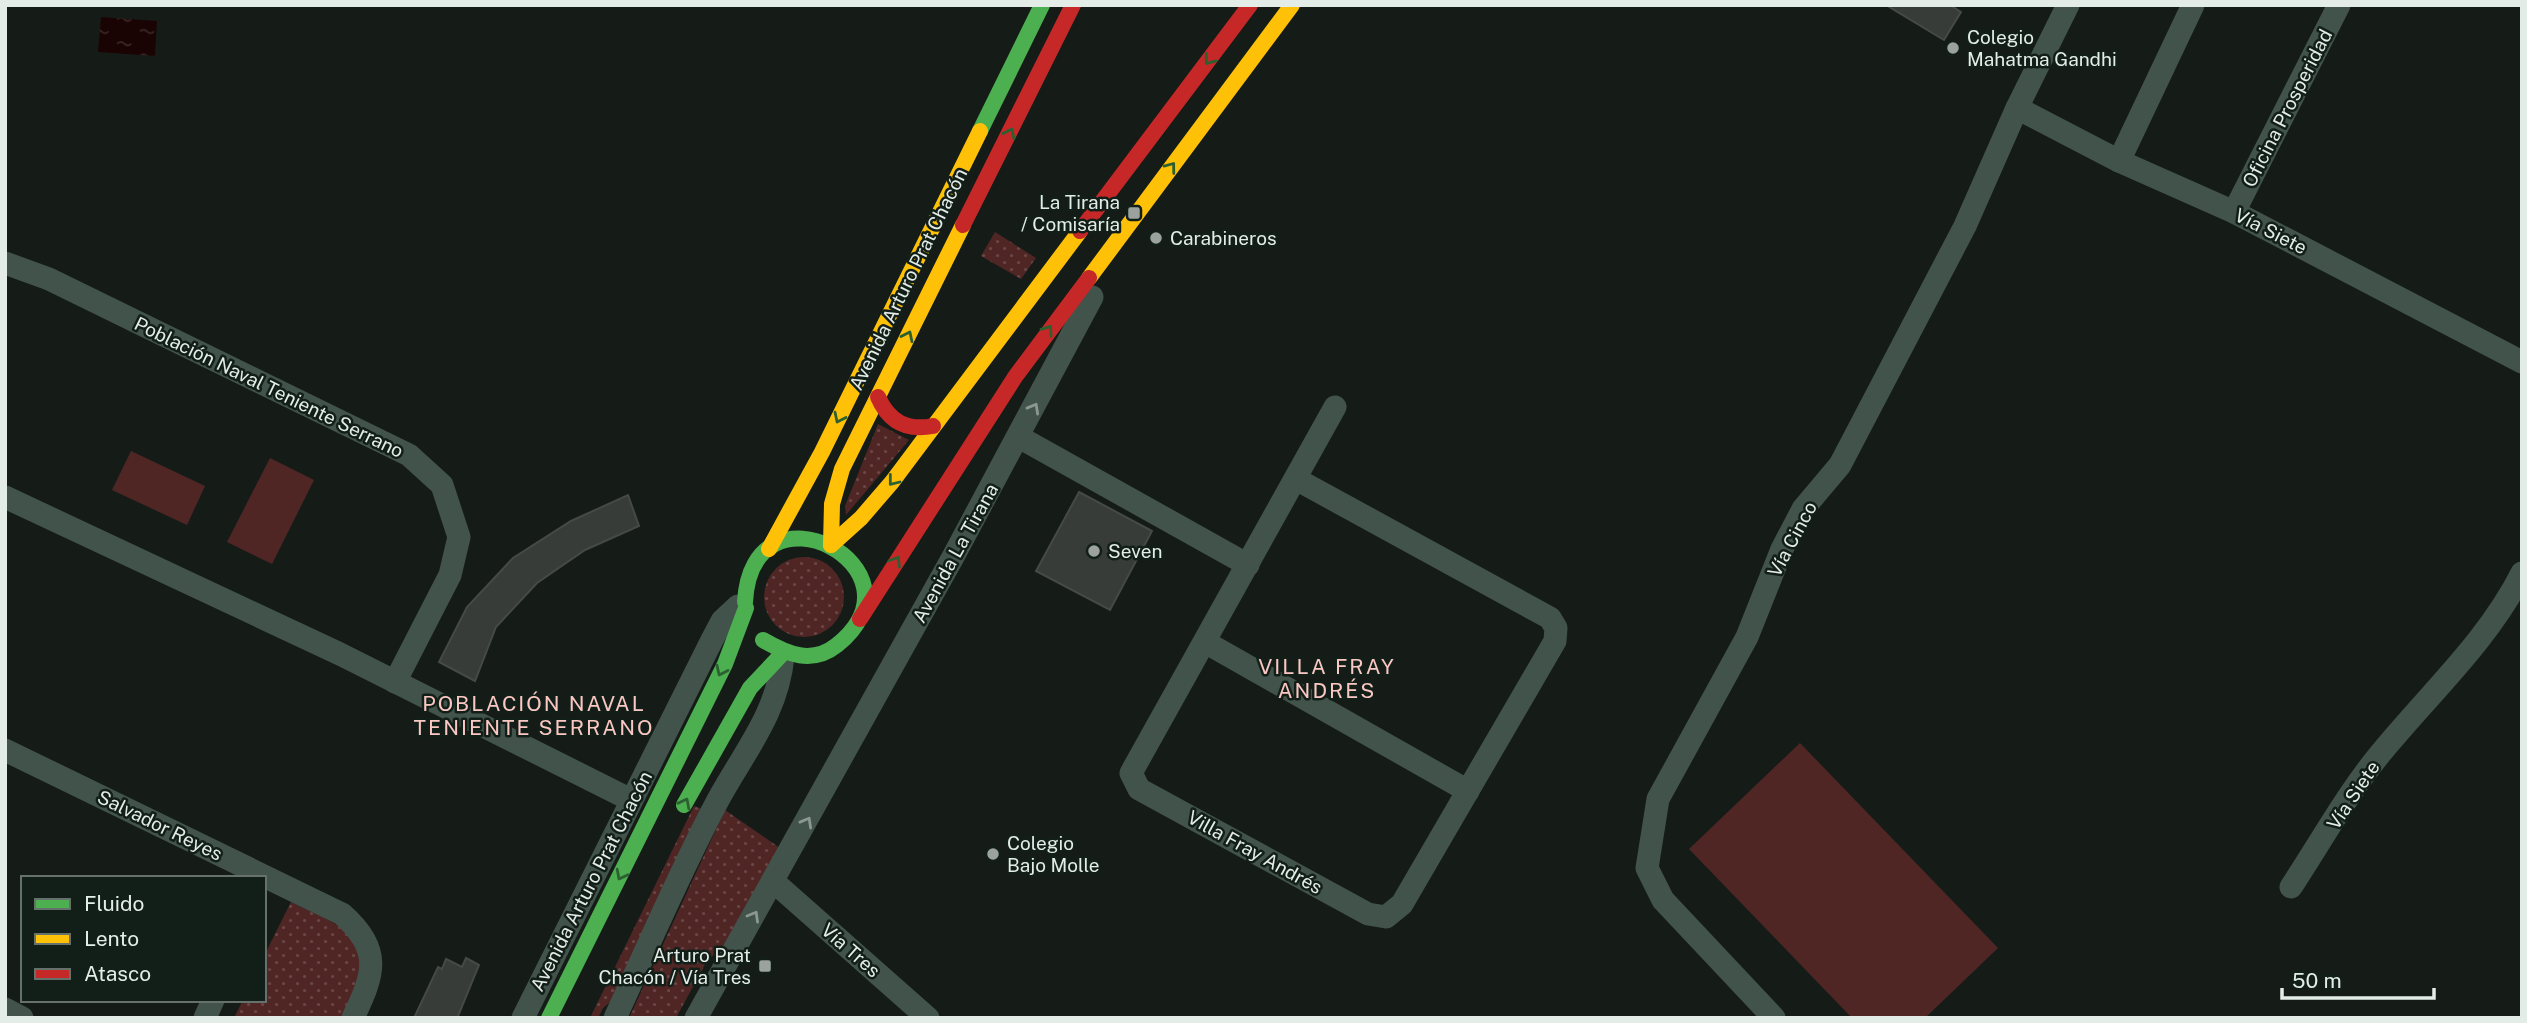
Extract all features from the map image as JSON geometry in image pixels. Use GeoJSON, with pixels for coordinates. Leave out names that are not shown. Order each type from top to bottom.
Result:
{"type":"FeatureCollection","features":[{"type":"Feature","properties":{"kind":"main road","name":"Avenida Arturo Prat Chacón"},"geometry":{"type":"LineString","coordinates":[[549,1018],[725,664],[745,605],[746,584],[752,568],[769,550],[822,452],[1042,5]]}},
{"type":"Feature","properties":{"kind":"main road","name":"Avenida Arturo Prat Chacón"},"geometry":{"type":"LineString","coordinates":[[831,545],[830,524],[836,486],[1073,5]]}},
{"type":"Feature","properties":{"kind":"main road"},"geometry":{"type":"LineString","coordinates":[[831,545],[874,503],[1250,5]]}},
{"type":"Feature","properties":{"kind":"main road","name":"Avenida La Tirana"},"geometry":{"type":"LineString","coordinates":[[860,619],[1015,377],[1292,5]]}},
{"type":"Feature","properties":{"kind":"main road"},"geometry":{"type":"LineString","coordinates":[[878,397],[885,413],[898,424],[916,429],[933,426]]}},
{"type":"Feature","properties":{"kind":"main road"},"geometry":{"type":"LineString","coordinates":[[745,605],[759,635],[783,653],[808,656],[832,649],[852,634],[860,619],[863,600],[861,581],[853,563],[831,545],[799,538],[769,550]]}},
{"type":"Feature","properties":{"kind":"main road"},"geometry":{"type":"LineString","coordinates":[[675,822],[750,688],[783,653]]}},
{"type":"Feature","properties":{"kind":"street","name":"Vía Cinco"},"geometry":{"type":"LineString","coordinates":[[1774,1018],[1663,900],[1647,868],[1658,799],[1747,637],[1782,549],[1803,509],[1840,466],[1928,298],[1965,226],[2017,108],[2068,5]]}},
{"type":"Feature","properties":{"kind":"street"},"geometry":{"type":"LineString","coordinates":[[2119,161],[2193,5]]}},
{"type":"Feature","properties":{"kind":"street","name":"Oficina Prosperidad"},"geometry":{"type":"LineString","coordinates":[[2234,212],[2339,5]]}},
{"type":"Feature","properties":{"kind":"street","name":"Vía Siete"},"geometry":{"type":"LineString","coordinates":[[2017,108],[2119,161],[2234,212],[2522,362]]}},
{"type":"Feature","properties":{"kind":"street","name":"Avenida La Tirana"},"geometry":{"type":"LineString","coordinates":[[774,882],[1019,437],[1129,222]]}},
{"type":"Feature","properties":{"kind":"street","name":"Población Naval Teniente Serrano"},"geometry":{"type":"LineString","coordinates":[[6,265],[49,279],[409,455],[442,485],[459,537],[450,575],[396,682]]}},
{"type":"Feature","properties":{"kind":"street","name":"Villa Fray Andrés"},"geometry":{"type":"LineString","coordinates":[[1296,479],[1554,623],[1555,641],[1398,910],[1380,918],[1139,789],[1132,779],[1133,767],[1335,407]]}},
{"type":"Feature","properties":{"kind":"street"},"geometry":{"type":"LineString","coordinates":[[1019,437],[1248,565]]}},
{"type":"Feature","properties":{"kind":"street"},"geometry":{"type":"LineString","coordinates":[[5,497],[396,682],[631,800]]}},
{"type":"Feature","properties":{"kind":"street","name":"Vía Siete"},"geometry":{"type":"LineString","coordinates":[[2291,887],[2379,754],[2409,723],[2508,601],[2522,573]]}},
{"type":"Feature","properties":{"kind":"street","name":"Avenida Arturo Prat Chacón"},"geometry":{"type":"LineString","coordinates":[[523,1018],[717,630],[729,613],[745,605]]}},
{"type":"Feature","properties":{"kind":"street"},"geometry":{"type":"LineString","coordinates":[[1205,642],[1468,791]]}},
{"type":"Feature","properties":{"kind":"street"},"geometry":{"type":"LineString","coordinates":[[615,1018],[719,799],[768,716],[777,694],[783,653]]}},
{"type":"Feature","properties":{"kind":"street","name":"Salvador Reyes"},"geometry":{"type":"LineString","coordinates":[[5,750],[245,876]]}},
{"type":"Feature","properties":{"kind":"street"},"geometry":{"type":"LineString","coordinates":[[696,1018],[774,882]]}},
{"type":"Feature","properties":{"kind":"street","name":"Vía Tres"},"geometry":{"type":"LineString","coordinates":[[774,882],[928,1018]]}},
{"type":"Feature","properties":{"kind":"street","name":"Salvador Reyes"},"geometry":{"type":"LineString","coordinates":[[268,888],[342,915],[361,933],[372,958],[370,980],[353,1018]]}},
{"type":"Feature","properties":{"kind":"street"},"geometry":{"type":"LineString","coordinates":[[205,1018],[212,1002]]}},
{"type":"Feature","properties":{"kind":"street"},"geometry":{"type":"LineString","coordinates":[[5,1009],[22,1018]]}},
{"type":"Feature","properties":{"kind":"shaded area"},"geometry":{"type":"Polygon","coordinates":[[[995,232],[1036,258],[1021,279],[981,256],[995,232]]]}},
{"type":"Feature","properties":{"kind":"shaded area"},"geometry":{"type":"Polygon","coordinates":[[[878,424],[909,440],[846,515],[845,506],[878,424]]]}},
{"type":"Feature","properties":{"kind":"shaded area"},"geometry":{"type":"Polygon","coordinates":[[[131,451],[205,486],[187,525],[112,490],[131,451]]]}},
{"type":"Feature","properties":{"kind":"shaded area"},"geometry":{"type":"Polygon","coordinates":[[[270,458],[314,480],[272,564],[227,542],[270,458]]]}},
{"type":"Feature","properties":{"kind":"shaded area"},"geometry":{"type":"Polygon","coordinates":[[[804,557],[819,560],[832,569],[841,582],[844,597],[841,612],[832,625],[819,634],[804,637],[789,634],[776,625],[767,612],[764,597],[767,582],[776,569],[789,560],[804,557]]]}},
{"type":"Feature","properties":{"kind":"shaded area"},"geometry":{"type":"Polygon","coordinates":[[[1800,743],[1998,948],[1925,1018],[1852,1018],[1689,849],[1800,743]]]}},
{"type":"Feature","properties":{"kind":"shaded area"},"geometry":{"type":"Polygon","coordinates":[[[694,806],[702,809],[614,999],[603,1008],[598,1018],[590,1018],[694,806]]]}},
{"type":"Feature","properties":{"kind":"shaded area"},"geometry":{"type":"Polygon","coordinates":[[[725,810],[780,848],[723,949],[708,959],[676,1018],[629,1018],[725,810]]]}},
{"type":"Feature","properties":{"kind":"shaded area"},"geometry":{"type":"Polygon","coordinates":[[[291,902],[348,933],[357,944],[361,956],[360,972],[342,1018],[234,1018],[242,1002],[266,1002],[266,952],[291,902]]]}},
{"type":"Feature","properties":{"kind":"water"},"geometry":{"type":"Polygon","coordinates":[[[101,17],[157,21],[155,56],[98,52],[101,17]]]}},
{"type":"Feature","properties":{"kind":"building"},"geometry":{"type":"Polygon","coordinates":[[[1886,5],[1950,5],[1961,12],[1944,40],[1886,5]]]}},
{"type":"Feature","properties":{"kind":"building","name":"Seven"},"geometry":{"type":"Polygon","coordinates":[[[1079,492],[1152,531],[1110,610],[1036,571],[1079,492]]]}},
{"type":"Feature","properties":{"kind":"building"},"geometry":{"type":"Polygon","coordinates":[[[628,495],[639,526],[585,550],[537,583],[496,627],[475,681],[439,662],[467,607],[513,558],[571,521],[628,495]]]}},
{"type":"Feature","properties":{"kind":"building"},"geometry":{"type":"Polygon","coordinates":[[[466,958],[479,965],[458,1016],[461,1018],[414,1018],[438,967],[442,969],[446,959],[462,967],[466,958]]]}},
{"type":"Feature","properties":{"kind":"traffic: fast"},"geometry":{"type":"LineString","coordinates":[[980,131],[1042,5]]}},
{"type":"Feature","properties":{"kind":"traffic: fast"},"geometry":{"type":"LineString","coordinates":[[745,602],[755,564],[776,543],[802,539],[830,546],[852,564],[864,588],[861,616],[837,645],[828,651],[818,655],[800,655],[781,650],[763,640]]}},
{"type":"Feature","properties":{"kind":"traffic: fast"},"geometry":{"type":"LineString","coordinates":[[549,1018],[725,664],[746,608]]}},
{"type":"Feature","properties":{"kind":"traffic: fast"},"geometry":{"type":"LineString","coordinates":[[684,805],[750,688],[783,653]]}},
{"type":"Feature","properties":{"kind":"traffic: slow"},"geometry":{"type":"LineString","coordinates":[[1089,278],[1292,5]]}},
{"type":"Feature","properties":{"kind":"traffic: slow"},"geometry":{"type":"LineString","coordinates":[[769,549],[822,452],[980,131]]}},
{"type":"Feature","properties":{"kind":"traffic: slow"},"geometry":{"type":"LineString","coordinates":[[831,545],[832,504],[842,469],[963,225]]}},
{"type":"Feature","properties":{"kind":"traffic: slow"},"geometry":{"type":"LineString","coordinates":[[831,545],[861,518],[892,482],[1080,231]]}},
{"type":"Feature","properties":{"kind":"traffic: jam"},"geometry":{"type":"LineString","coordinates":[[963,225],[1073,5]]}},
{"type":"Feature","properties":{"kind":"traffic: jam"},"geometry":{"type":"LineString","coordinates":[[1080,231],[1250,5]]}},
{"type":"Feature","properties":{"kind":"traffic: jam"},"geometry":{"type":"LineString","coordinates":[[860,619],[1015,377],[1089,278]]}},
{"type":"Feature","properties":{"kind":"traffic: jam"},"geometry":{"type":"LineString","coordinates":[[878,397],[882,406],[900,423],[915,427],[933,426]]}},
{"type":"Feature","properties":{"kind":"place","name":"Colegio Mahatma Gandhi"},"geometry":{"type":"Point","coordinates":[1953,48]}},
{"type":"Feature","properties":{"kind":"place","name":"La Tirana / Comisaría"},"geometry":{"type":"Point","coordinates":[1134,213]}},
{"type":"Feature","properties":{"kind":"place","name":"Carabineros"},"geometry":{"type":"Point","coordinates":[1156,238]}},
{"type":"Feature","properties":{"kind":"place","name":"Seven"},"geometry":{"type":"Point","coordinates":[1094,551]}},
{"type":"Feature","properties":{"kind":"place","name":"Colegio Bajo Molle"},"geometry":{"type":"Point","coordinates":[993,854]}},
{"type":"Feature","properties":{"kind":"place","name":"Arturo Prat Chacón / Vía Tres"},"geometry":{"type":"Point","coordinates":[765,966]}},
{"type":"Feature","properties":{"kind":"district","name":"VILLA FRAY ANDRÉS"},"geometry":{"type":"Point","coordinates":[1327,679]}},
{"type":"Feature","properties":{"kind":"district","name":"POBLACIÓN NAVAL TENIENTE SERRANO"},"geometry":{"type":"Point","coordinates":[534,716]}}]}
